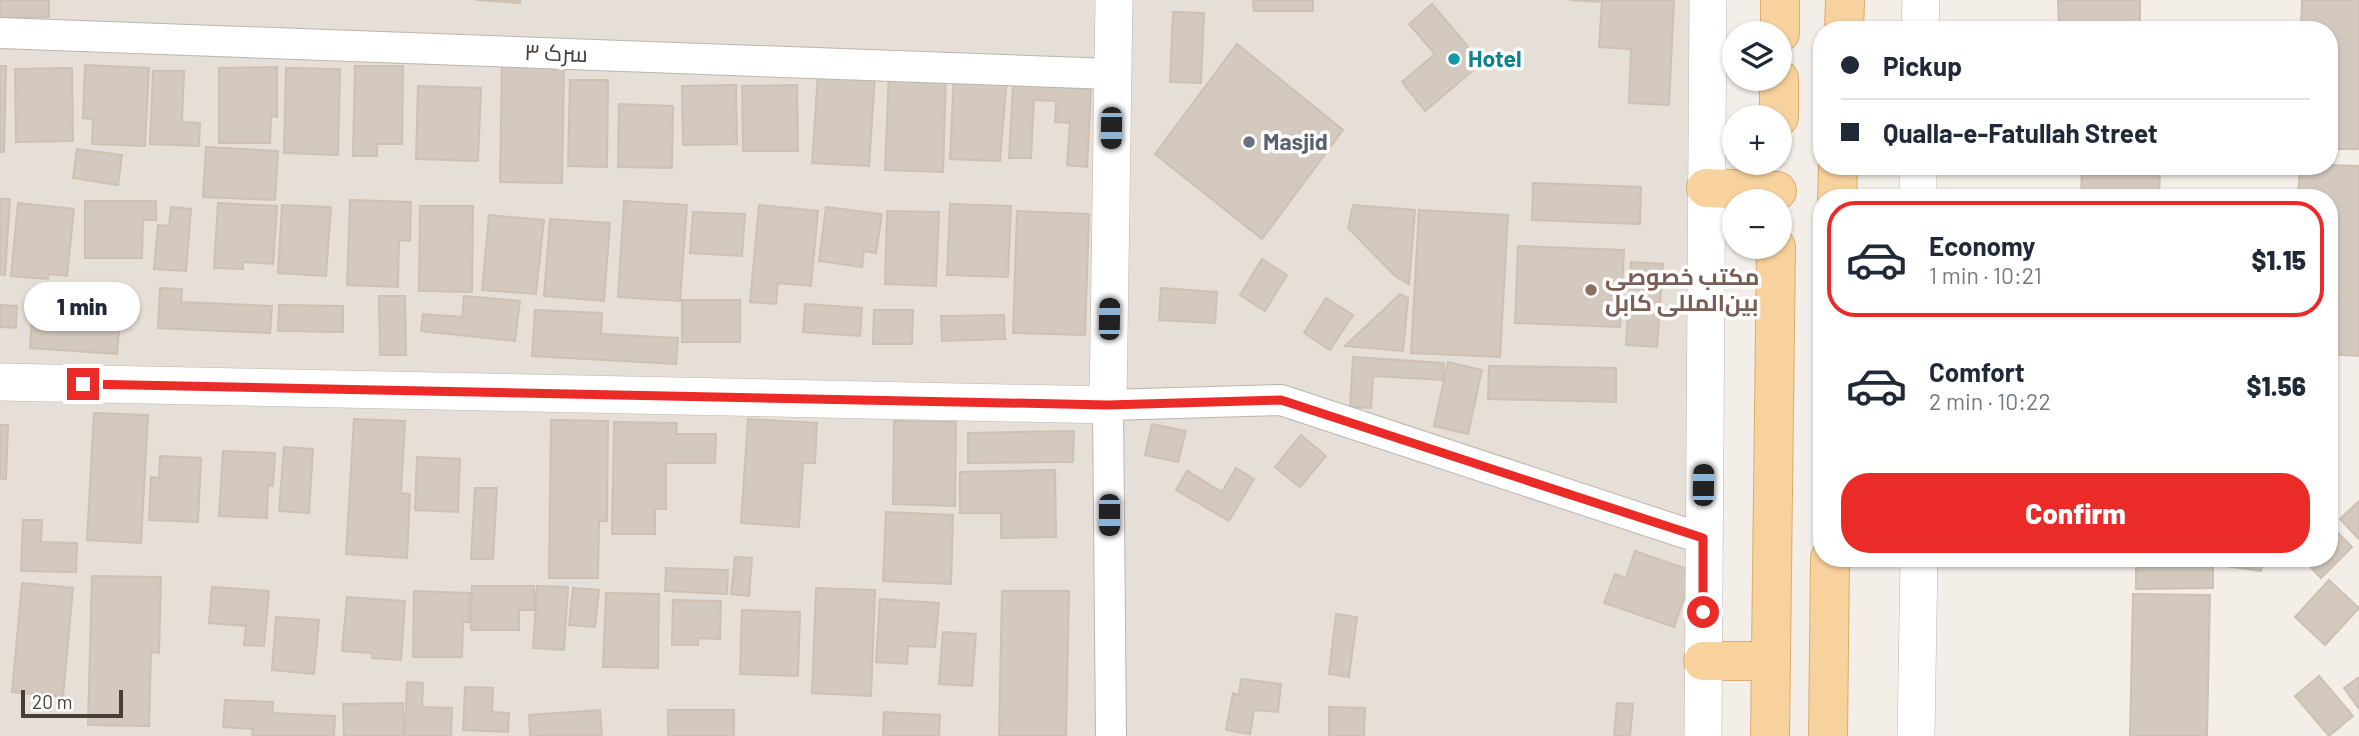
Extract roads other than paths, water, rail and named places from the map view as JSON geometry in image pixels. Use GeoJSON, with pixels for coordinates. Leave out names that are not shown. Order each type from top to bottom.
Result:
{"type":"FeatureCollection","features":[{"type":"Feature","properties":{"kind":"main road"},"geometry":{"type":"LineString","coordinates":[[1780,0],[1780,21]]}},
{"type":"Feature","properties":{"kind":"main road"},"geometry":{"type":"LineString","coordinates":[[1844,21],[1845,0]]}},
{"type":"Feature","properties":{"kind":"main road"},"geometry":{"type":"LineString","coordinates":[[1706,188],[1777,185]]}},
{"type":"Feature","properties":{"kind":"main road"},"geometry":{"type":"LineString","coordinates":[[1770,736],[1776,259]]}},
{"type":"Feature","properties":{"kind":"main road"},"geometry":{"type":"LineString","coordinates":[[1828,736],[1830,567]]}},
{"type":"Feature","properties":{"kind":"main road"},"geometry":{"type":"LineString","coordinates":[[1703,661],[1771,661]]}},
{"type":"Feature","properties":{"kind":"street"},"geometry":{"type":"LineString","coordinates":[[1111,736],[1108,405],[1114,0]]}},
{"type":"Feature","properties":{"kind":"street"},"geometry":{"type":"LineString","coordinates":[[1703,736],[1707,0]]}},
{"type":"Feature","properties":{"kind":"street"},"geometry":{"type":"LineString","coordinates":[[1920,21],[1921,0]]}},
{"type":"Feature","properties":{"kind":"street","name":"سرک ۳"},"geometry":{"type":"LineString","coordinates":[[0,33],[1111,74]]}},
{"type":"Feature","properties":{"kind":"street"},"geometry":{"type":"LineString","coordinates":[[0,382],[1108,405],[1281,400],[1703,538]]}},
{"type":"Feature","properties":{"kind":"street"},"geometry":{"type":"LineString","coordinates":[[1916,736],[1919,567]]}},
{"type":"Feature","properties":{"kind":"place","name":"Hotel"},"geometry":{"type":"Point","coordinates":[1454,59]}},
{"type":"Feature","properties":{"kind":"place","name":"Masjid"},"geometry":{"type":"Point","coordinates":[1249,142]}},
{"type":"Feature","properties":{"kind":"place","name":"مکتب خصوصی بین‌المللی کابل"},"geometry":{"type":"Point","coordinates":[1591,290]}}]}
